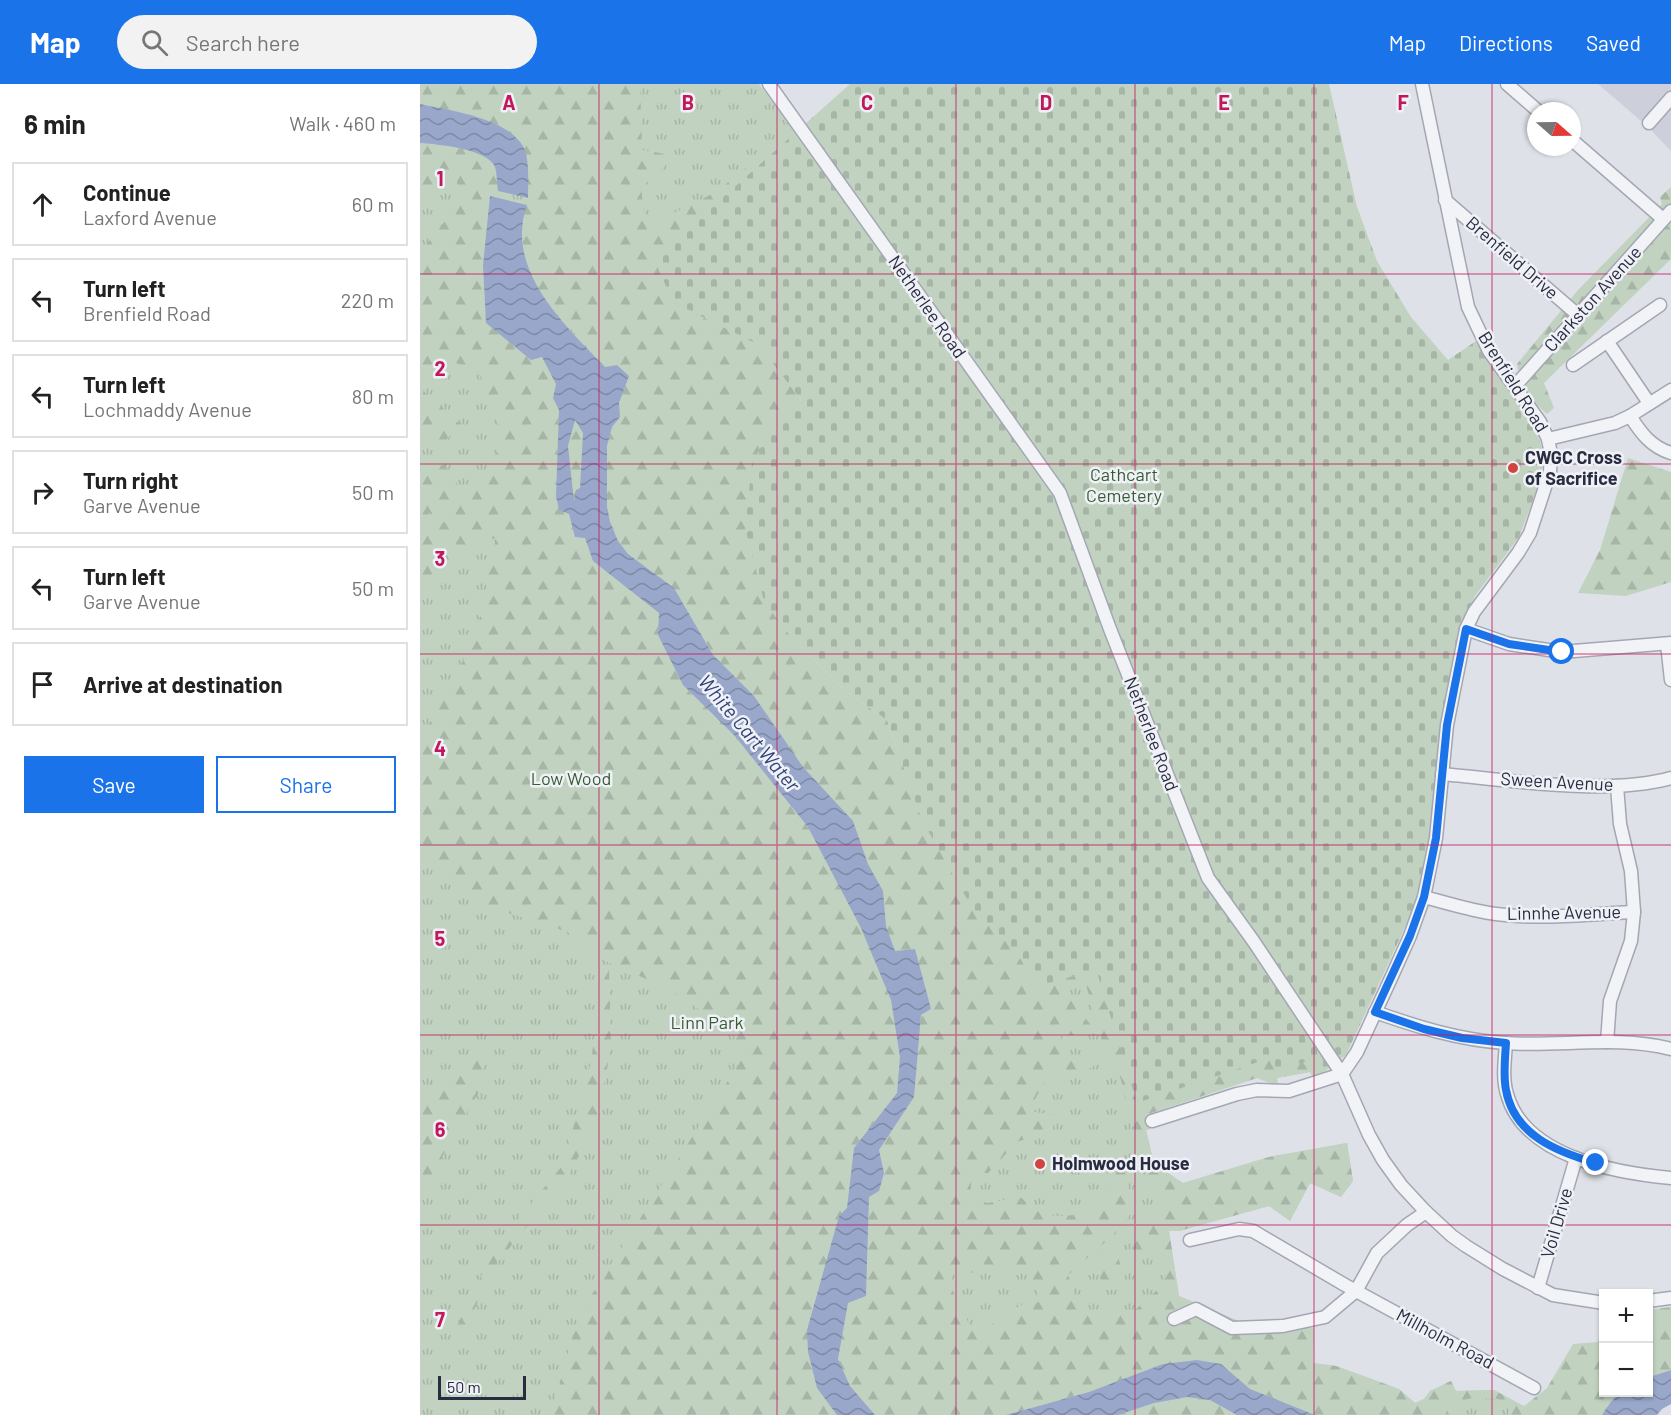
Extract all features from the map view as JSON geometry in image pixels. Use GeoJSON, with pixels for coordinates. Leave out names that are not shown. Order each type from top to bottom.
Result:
{"type":"FeatureCollection","features":[{"type":"Feature","properties":{"kind":"street","name":"Netherlee Road"},"geometry":{"type":"LineString","coordinates":[[769,84],[1060,494],[1208,878],[1254,942],[1342,1074],[1369,1135],[1383,1160],[1401,1185],[1426,1212],[1466,1246],[1538,1288],[1566,1298],[1599,1302]]}},
{"type":"Feature","properties":{"kind":"street","name":"Brenfield Road"},"geometry":{"type":"LineString","coordinates":[[1342,1074],[1357,1052],[1410,936],[1424,897],[1436,838],[1447,725],[1466,629],[1474,612],[1530,533],[1550,472],[1551,454],[1548,439],[1540,422],[1489,351],[1468,307],[1422,84]]}},
{"type":"Feature","properties":{"kind":"street"},"geometry":{"type":"LineString","coordinates":[[1507,84],[1528,102]]}},
{"type":"Feature","properties":{"kind":"street"},"geometry":{"type":"LineString","coordinates":[[1650,123],[1671,98]]}},
{"type":"Feature","properties":{"kind":"street"},"geometry":{"type":"LineString","coordinates":[[1581,147],[1667,215]]}},
{"type":"Feature","properties":{"kind":"street","name":"Brenfield Drive"},"geometry":{"type":"LineString","coordinates":[[1445,200],[1578,315]]}},
{"type":"Feature","properties":{"kind":"street","name":"Clarkston Avenue"},"geometry":{"type":"LineString","coordinates":[[1515,386],[1667,215]]}},
{"type":"Feature","properties":{"kind":"street"},"geometry":{"type":"LineString","coordinates":[[1573,365],[1660,305]]}},
{"type":"Feature","properties":{"kind":"street"},"geometry":{"type":"LineString","coordinates":[[1607,340],[1649,404]]}},
{"type":"Feature","properties":{"kind":"street"},"geometry":{"type":"LineString","coordinates":[[1548,439],[1615,423],[1671,390]]}},
{"type":"Feature","properties":{"kind":"street"},"geometry":{"type":"LineString","coordinates":[[1630,416],[1646,439],[1663,451],[1671,453]]}},
{"type":"Feature","properties":{"kind":"street"},"geometry":{"type":"LineString","coordinates":[[1466,629],[1509,644],[1562,652],[1669,644],[1671,680]]}},
{"type":"Feature","properties":{"kind":"street","name":"Sween Avenue"},"geometry":{"type":"LineString","coordinates":[[1442,774],[1572,785],[1617,786],[1671,778]]}},
{"type":"Feature","properties":{"kind":"street"},"geometry":{"type":"LineString","coordinates":[[1607,1042],[1610,1001],[1631,941],[1634,912],[1631,871],[1620,824],[1617,786]]}},
{"type":"Feature","properties":{"kind":"street","name":"Linnhe Avenue"},"geometry":{"type":"LineString","coordinates":[[1424,897],[1498,915],[1634,912]]}},
{"type":"Feature","properties":{"kind":"street"},"geometry":{"type":"LineString","coordinates":[[1375,1012],[1424,1029],[1462,1038],[1506,1043],[1638,1042],[1671,1049]]}},
{"type":"Feature","properties":{"kind":"street"},"geometry":{"type":"LineString","coordinates":[[1506,1043],[1506,1089],[1515,1113],[1538,1140],[1576,1158],[1624,1171],[1671,1178]]}},
{"type":"Feature","properties":{"kind":"street"},"geometry":{"type":"LineString","coordinates":[[1152,1122],[1237,1094],[1257,1090],[1289,1091],[1342,1074]]}},
{"type":"Feature","properties":{"kind":"street","name":"Voil Drive"},"geometry":{"type":"LineString","coordinates":[[1538,1288],[1576,1158]]}},
{"type":"Feature","properties":{"kind":"street"},"geometry":{"type":"LineString","coordinates":[[1174,1319],[1196,1309],[1232,1328],[1283,1326],[1326,1317],[1356,1291],[1377,1253],[1407,1225],[1426,1212]]}},
{"type":"Feature","properties":{"kind":"street","name":"Millholm Road"},"geometry":{"type":"LineString","coordinates":[[1190,1240],[1239,1228],[1253,1232],[1534,1388]]}},
{"type":"Feature","properties":{"kind":"street"},"geometry":{"type":"LineString","coordinates":[[1653,1300],[1671,1298]]}},
{"type":"Feature","properties":{"kind":"shaded area"},"geometry":{"type":"Polygon","coordinates":[[[1598,84],[1671,84],[1671,151],[1648,127],[1598,84]]]}},
{"type":"Feature","properties":{"kind":"green space","name":"Linn Park"},"geometry":{"type":"Polygon","coordinates":[[[420,84],[759,84],[797,133],[793,640],[1096,969],[1315,1058],[1324,1072],[1313,1077],[1310,1072],[1277,1078],[1278,1086],[1257,1078],[1148,1114],[1150,1129],[1146,1130],[1154,1164],[1160,1163],[1165,1171],[1183,1183],[1269,1157],[1347,1143],[1353,1181],[1341,1197],[1310,1183],[1290,1221],[1269,1206],[1179,1231],[1169,1231],[1179,1296],[1260,1330],[1314,1328],[1313,1363],[1336,1366],[1399,1389],[1415,1403],[1424,1399],[1430,1391],[1451,1381],[1456,1391],[1494,1390],[1524,1407],[1599,1393],[1599,1397],[1635,1397],[1612,1415],[420,1415],[420,84]]]}},
{"type":"Feature","properties":{"kind":"green space"},"geometry":{"type":"Polygon","coordinates":[[[420,84],[640,84],[642,150],[671,155],[668,163],[641,188],[646,227],[716,192],[792,131],[797,133],[654,259],[673,302],[759,345],[801,400],[768,434],[764,601],[793,640],[847,692],[887,720],[922,820],[971,906],[1018,953],[1037,987],[1096,969],[1137,1102],[1270,1058],[1315,1058],[1324,1072],[1313,1077],[1310,1072],[1277,1078],[1278,1086],[1257,1078],[1148,1114],[1150,1129],[1146,1130],[1154,1164],[1160,1163],[1165,1171],[1183,1183],[1269,1157],[1347,1143],[1353,1181],[1341,1197],[1310,1183],[1290,1221],[1269,1206],[1179,1231],[1169,1231],[1179,1296],[1260,1330],[1314,1328],[1313,1363],[1336,1366],[1399,1389],[1415,1403],[1424,1399],[1430,1391],[1451,1381],[1456,1391],[1494,1390],[1524,1406],[1547,1388],[1573,1344],[1598,1342],[1599,1339],[1599,1397],[1616,1397],[1602,1415],[1508,1415],[1509,1409],[1498,1399],[1471,1398],[1446,1406],[1449,1415],[1315,1415],[1250,1389],[1221,1364],[1098,1387],[1089,1392],[1006,1415],[875,1415],[850,1386],[838,1359],[848,1303],[868,1279],[869,1197],[884,1173],[879,1150],[914,1097],[921,1014],[914,949],[895,952],[886,926],[883,891],[868,864],[853,820],[803,767],[754,696],[713,655],[674,588],[628,554],[618,541],[607,507],[607,446],[612,427],[620,417],[619,403],[629,376],[605,367],[542,296],[527,267],[523,244],[523,217],[528,198],[483,119],[420,104],[420,84]],[[1085,981],[1064,990],[1093,1028],[1087,1034],[1061,1036],[1059,1063],[1099,1055],[1101,1062],[1087,1070],[1054,1076],[1045,1080],[1029,1111],[1054,1115],[1053,1129],[1017,1142],[988,1173],[972,1172],[970,1199],[988,1203],[1020,1197],[1043,1214],[1060,1216],[1080,1213],[1097,1205],[1104,1199],[1109,1189],[1108,1172],[1126,1170],[1133,1211],[1113,1235],[1068,1275],[1080,1313],[1135,1310],[1166,1282],[1159,1241],[1150,1243],[1135,1258],[1130,1256],[1141,1220],[1161,1210],[1158,1199],[1149,1187],[1117,1065],[1108,1063],[1085,981]],[[1028,1266],[987,1273],[952,1272],[953,1291],[970,1326],[989,1326],[1024,1303],[1041,1302],[1028,1266]]]}},
{"type":"Feature","properties":{"kind":"green space","name":"Cathcart Cemetery"},"geometry":{"type":"Polygon","coordinates":[[[850,84],[1329,84],[1357,207],[1377,261],[1411,317],[1448,360],[1476,341],[1532,421],[1544,453],[1541,479],[1519,537],[1475,596],[1463,626],[1441,717],[1430,840],[1413,910],[1346,1055],[1324,1072],[1315,1058],[1275,1072],[1270,1058],[1137,1103],[1096,969],[1037,987],[1017,953],[971,906],[922,820],[887,720],[847,692],[793,640],[764,601],[745,528],[752,464],[768,434],[801,400],[759,345],[673,302],[654,259],[850,84]]]}},
{"type":"Feature","properties":{"kind":"green space","name":"Low Wood"},"geometry":{"type":"Polygon","coordinates":[[[420,143],[449,146],[473,152],[483,156],[495,167],[498,191],[491,190],[483,264],[486,323],[531,360],[542,357],[556,384],[553,398],[559,410],[556,496],[559,510],[569,514],[585,538],[593,561],[659,613],[658,635],[683,685],[734,735],[808,827],[861,928],[891,1000],[900,1057],[897,1093],[854,1148],[847,1208],[817,1388],[837,1415],[551,1415],[578,1316],[747,1051],[729,1030],[669,989],[587,953],[568,932],[493,908],[420,860],[420,747],[438,702],[443,695],[453,693],[454,679],[472,642],[480,617],[496,538],[470,545],[420,583],[420,538],[449,519],[438,508],[420,519],[420,476],[436,465],[445,465],[467,499],[497,460],[498,422],[477,369],[452,362],[420,371],[420,246],[425,246],[461,201],[456,178],[440,186],[434,196],[427,192],[420,193],[420,143]]]}},
{"type":"Feature","properties":{"kind":"green space"},"geometry":{"type":"Polygon","coordinates":[[[1671,187],[1671,259],[1544,383],[1554,408],[1547,414],[1523,392],[1517,364],[1578,290],[1662,204],[1660,197],[1671,187]]]}},
{"type":"Feature","properties":{"kind":"green space"},"geometry":{"type":"Polygon","coordinates":[[[420,388],[460,424],[442,445],[420,427],[420,388]]]}},
{"type":"Feature","properties":{"kind":"green space"},"geometry":{"type":"Polygon","coordinates":[[[575,420],[583,433],[583,448],[580,488],[573,501],[568,446],[575,420]]]}},
{"type":"Feature","properties":{"kind":"green space"},"geometry":{"type":"Polygon","coordinates":[[[1628,458],[1671,472],[1671,582],[1626,596],[1578,593],[1600,550],[1628,458]]]}},
{"type":"Feature","properties":{"kind":"green space"},"geometry":{"type":"Polygon","coordinates":[[[592,966],[609,967],[611,1048],[596,1125],[568,1176],[493,1268],[462,1337],[453,1334],[496,1246],[562,1166],[588,1077],[601,998],[592,966]]]}},
{"type":"Feature","properties":{"kind":"green space"},"geometry":{"type":"Polygon","coordinates":[[[483,1051],[484,1083],[420,1196],[420,1091],[459,1063],[483,1051]]]}},
{"type":"Feature","properties":{"kind":"green space"},"geometry":{"type":"Polygon","coordinates":[[[1116,1252],[1125,1277],[1118,1287],[1109,1291],[1101,1282],[1098,1266],[1108,1254],[1116,1252]]]}},
{"type":"Feature","properties":{"kind":"green space"},"geometry":{"type":"Polygon","coordinates":[[[1671,1307],[1671,1370],[1653,1376],[1653,1343],[1653,1309],[1671,1307]]]}},
{"type":"Feature","properties":{"kind":"green space"},"geometry":{"type":"Polygon","coordinates":[[[1187,1397],[1210,1400],[1237,1415],[1118,1415],[1154,1403],[1187,1397]]]}},
{"type":"Feature","properties":{"kind":"water"},"geometry":{"type":"Polygon","coordinates":[[[420,104],[491,122],[515,136],[523,146],[527,157],[528,198],[498,191],[495,167],[483,156],[461,149],[420,143],[420,104]]]}},
{"type":"Feature","properties":{"kind":"water","name":"White Cart Water"},"geometry":{"type":"Polygon","coordinates":[[[490,196],[527,205],[522,229],[524,252],[531,274],[542,295],[605,367],[617,365],[629,376],[619,403],[620,417],[612,427],[607,446],[607,507],[618,541],[628,554],[674,588],[713,655],[754,696],[803,767],[853,821],[868,864],[883,891],[886,926],[895,951],[915,949],[931,1009],[921,1015],[914,1097],[879,1150],[884,1173],[879,1191],[869,1197],[866,1296],[848,1303],[838,1359],[850,1386],[875,1415],[837,1415],[817,1388],[808,1352],[807,1330],[839,1216],[847,1208],[854,1148],[897,1093],[900,1057],[891,1000],[861,928],[808,827],[734,735],[683,685],[658,635],[659,613],[593,561],[585,538],[575,537],[569,514],[559,510],[556,496],[559,410],[553,398],[556,384],[542,357],[531,360],[486,323],[483,265],[490,196]],[[575,420],[568,446],[574,501],[576,490],[580,488],[583,433],[575,420]]]}},
{"type":"Feature","properties":{"kind":"water"},"geometry":{"type":"Polygon","coordinates":[[[1197,1360],[1221,1364],[1250,1389],[1315,1415],[1237,1415],[1210,1400],[1187,1397],[1154,1403],[1118,1415],[1006,1415],[1089,1392],[1163,1364],[1197,1360]]]}},
{"type":"Feature","properties":{"kind":"water"},"geometry":{"type":"Polygon","coordinates":[[[1671,1370],[1671,1404],[1657,1415],[1602,1415],[1616,1397],[1653,1397],[1653,1376],[1671,1370]]]}},
{"type":"Feature","properties":{"kind":"place","name":"CWGC Cross of Sacrifice"},"geometry":{"type":"Point","coordinates":[1513,468]}},
{"type":"Feature","properties":{"kind":"place","name":"Holmwood House"},"geometry":{"type":"Point","coordinates":[1040,1164]}},
{"type":"Feature","properties":{"kind":"route"},"geometry":{"type":"LineString","coordinates":[[1562,652],[1509,644],[1466,629],[1447,725],[1436,838],[1424,897],[1410,936],[1375,1012],[1424,1029],[1462,1038],[1506,1043],[1504,1068],[1507,1096],[1521,1121],[1538,1140],[1576,1158],[1596,1163]]}}]}
